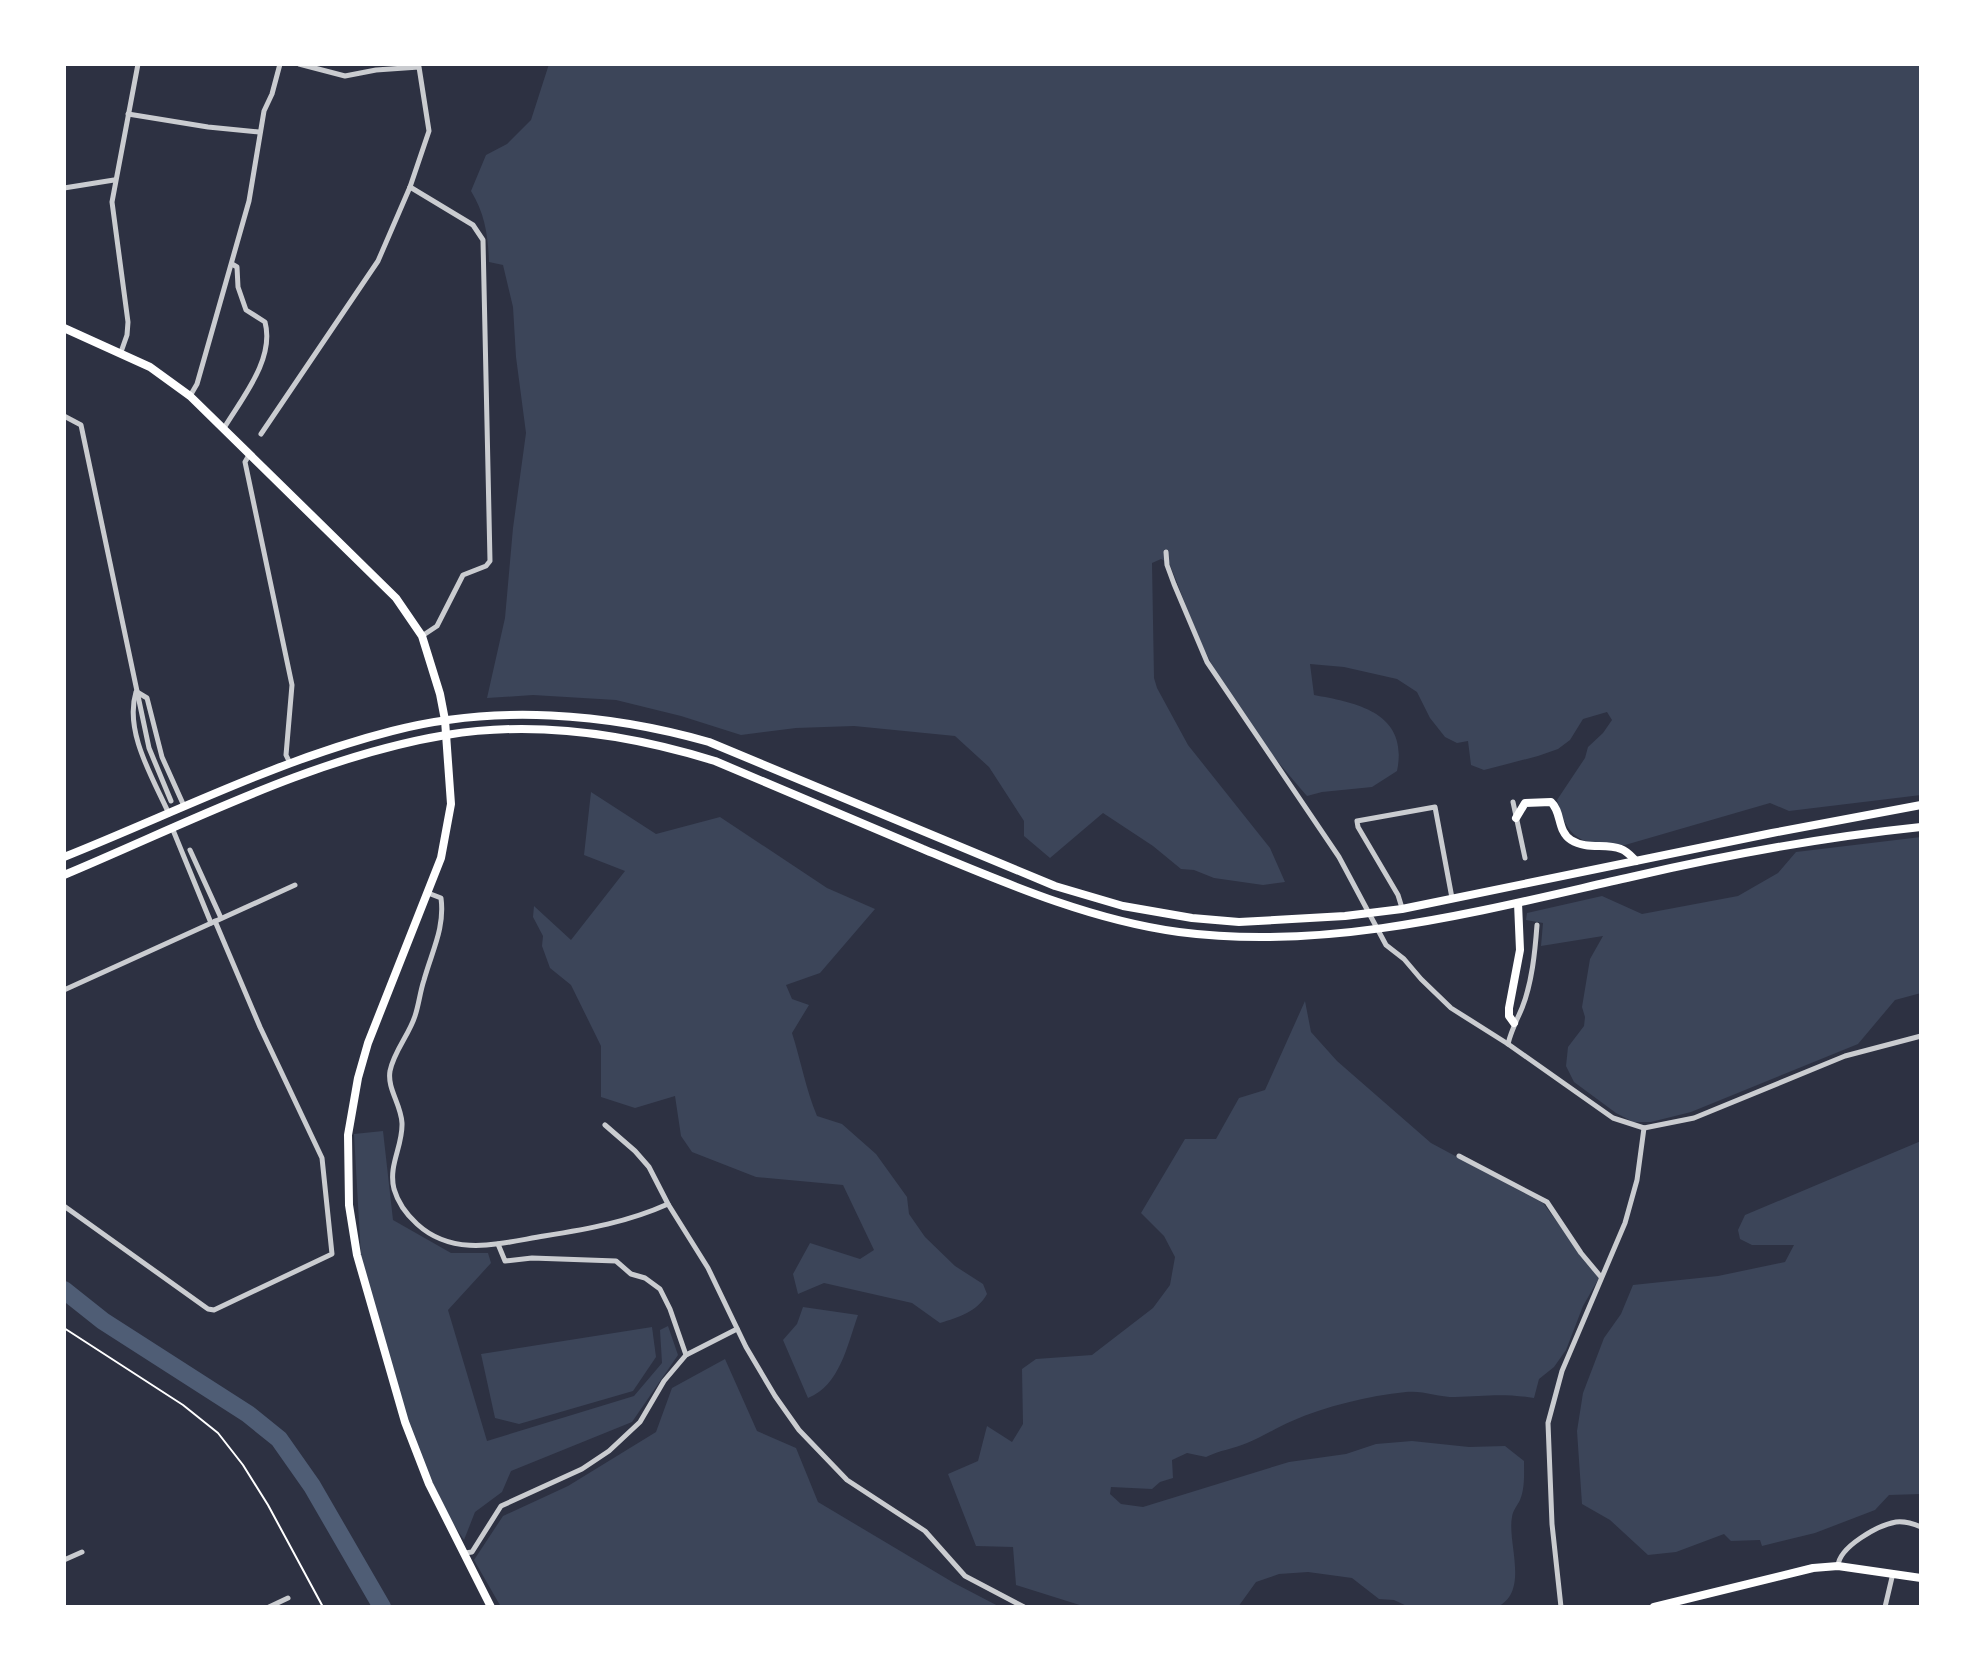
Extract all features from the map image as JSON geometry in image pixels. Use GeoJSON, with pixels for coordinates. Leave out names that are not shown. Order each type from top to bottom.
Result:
{"type":"FeatureCollection","features":[{"type":"Feature","properties":{"kind":"highway"},"geometry":{"type":"LineString","coordinates":[[64,328],[150,367],[190,396],[396,598],[422,636],[445,720],[451,804],[441,858],[361,1066],[350,1111],[347,1182],[357,1255],[405,1422],[429,1484],[491,1607]]}},
{"type":"Feature","properties":{"kind":"highway"},"geometry":{"type":"LineString","coordinates":[[64,857],[290,763],[394,730],[445,720],[561,715],[632,723],[709,742],[1055,886],[1123,906],[1192,918],[1239,922],[1345,916],[1402,909],[1921,805]]}},
{"type":"Feature","properties":{"kind":"highway"},"geometry":{"type":"LineString","coordinates":[[64,875],[289,780],[370,752],[447,735],[525,729],[631,738],[674,748],[715,761],[984,874],[1078,908],[1179,932],[1235,936],[1272,937],[1404,924],[1781,848],[1921,827]]}},
{"type":"Feature","properties":{"kind":"highway"},"geometry":{"type":"LineString","coordinates":[[1516,818],[1525,803],[1551,802],[1555,805],[1562,829],[1570,839],[1588,846],[1623,850],[1636,861]]}},
{"type":"Feature","properties":{"kind":"highway"},"geometry":{"type":"LineString","coordinates":[[1514,1023],[1509,1016],[1509,1008],[1520,950],[1518,903]]}},
{"type":"Feature","properties":{"kind":"highway"},"geometry":{"type":"LineString","coordinates":[[1654,1607],[1787,1574],[1838,1566],[1921,1578]]}},
{"type":"Feature","properties":{"kind":"street"},"geometry":{"type":"LineString","coordinates":[[121,352],[128,322],[112,219],[114,180],[138,64]]}},
{"type":"Feature","properties":{"kind":"street"},"geometry":{"type":"LineString","coordinates":[[190,396],[197,384],[232,264],[249,201],[259,132],[280,64]]}},
{"type":"Feature","properties":{"kind":"street"},"geometry":{"type":"LineString","coordinates":[[261,434],[371,273],[410,187],[429,131],[419,67],[345,76],[299,64]]}},
{"type":"Feature","properties":{"kind":"street"},"geometry":{"type":"LineString","coordinates":[[128,114],[259,132]]}},
{"type":"Feature","properties":{"kind":"street"},"geometry":{"type":"LineString","coordinates":[[64,188],[114,180]]}},
{"type":"Feature","properties":{"kind":"street"},"geometry":{"type":"LineString","coordinates":[[410,187],[473,225],[483,240],[490,561],[486,566],[463,575],[437,626],[422,636]]}},
{"type":"Feature","properties":{"kind":"street"},"geometry":{"type":"LineString","coordinates":[[224,428],[257,374],[267,343],[265,322],[246,310],[238,287],[237,267],[232,264]]}},
{"type":"Feature","properties":{"kind":"street"},"geometry":{"type":"LineString","coordinates":[[64,416],[81,425],[149,748],[171,801]]}},
{"type":"Feature","properties":{"kind":"street"},"geometry":{"type":"LineString","coordinates":[[250,454],[245,462],[292,685],[286,755],[290,763]]}},
{"type":"Feature","properties":{"kind":"street"},"geometry":{"type":"LineString","coordinates":[[1166,552],[1172,580],[1207,662],[1339,857],[1386,945],[1404,959],[1451,1008],[1613,1118],[1644,1128],[1694,1118],[1845,1056],[1921,1036]]}},
{"type":"Feature","properties":{"kind":"street"},"geometry":{"type":"LineString","coordinates":[[137,691],[147,698],[162,757],[185,807]]}},
{"type":"Feature","properties":{"kind":"street"},"geometry":{"type":"LineString","coordinates":[[137,691],[133,702],[140,747],[169,814]]}},
{"type":"Feature","properties":{"kind":"street"},"geometry":{"type":"LineString","coordinates":[[1513,802],[1525,858]]}},
{"type":"Feature","properties":{"kind":"street"},"geometry":{"type":"LineString","coordinates":[[1402,909],[1398,895],[1357,821],[1435,807],[1452,898]]}},
{"type":"Feature","properties":{"kind":"street"},"geometry":{"type":"LineString","coordinates":[[173,830],[216,921]]}},
{"type":"Feature","properties":{"kind":"street"},"geometry":{"type":"LineString","coordinates":[[64,1206],[208,1309],[214,1310],[332,1254],[322,1158],[260,1027],[190,850]]}},
{"type":"Feature","properties":{"kind":"street"},"geometry":{"type":"LineString","coordinates":[[64,990],[295,885]]}},
{"type":"Feature","properties":{"kind":"street"},"geometry":{"type":"LineString","coordinates":[[428,893],[441,898],[441,929],[415,1016],[391,1068],[389,1084],[399,1102],[402,1121],[394,1161],[394,1188],[406,1215],[438,1239],[472,1247],[614,1224],[668,1204]]}},
{"type":"Feature","properties":{"kind":"street"},"geometry":{"type":"LineString","coordinates":[[1508,1044],[1531,975],[1537,925]]}},
{"type":"Feature","properties":{"kind":"street"},"geometry":{"type":"LineString","coordinates":[[605,1125],[649,1167],[708,1268],[737,1329],[799,1430],[847,1480],[925,1531],[965,1576],[1024,1607]]}},
{"type":"Feature","properties":{"kind":"street"},"geometry":{"type":"LineString","coordinates":[[1561,1607],[1552,1524],[1548,1423],[1562,1371],[1625,1223],[1637,1180],[1644,1128]]}},
{"type":"Feature","properties":{"kind":"street"},"geometry":{"type":"LineString","coordinates":[[1459,1156],[1547,1202],[1601,1277]]}},
{"type":"Feature","properties":{"kind":"street"},"geometry":{"type":"LineString","coordinates":[[498,1244],[505,1261],[532,1258],[616,1261],[631,1274],[645,1278],[660,1289],[686,1355]]}},
{"type":"Feature","properties":{"kind":"street"},"geometry":{"type":"LineString","coordinates":[[464,1553],[472,1552],[477,1546],[501,1506],[582,1469],[627,1436],[640,1422],[664,1381],[686,1355],[737,1329]]}},
{"type":"Feature","properties":{"kind":"street"},"geometry":{"type":"LineString","coordinates":[[1838,1566],[1845,1550],[1882,1528],[1897,1522],[1921,1527]]}},
{"type":"Feature","properties":{"kind":"street"},"geometry":{"type":"LineString","coordinates":[[64,1560],[82,1552]]}},
{"type":"Feature","properties":{"kind":"street"},"geometry":{"type":"LineString","coordinates":[[1885,1607],[1893,1573]]}},
{"type":"Feature","properties":{"kind":"street"},"geometry":{"type":"LineString","coordinates":[[269,1607],[288,1598]]}},
{"type":"Feature","properties":{"kind":"path"},"geometry":{"type":"LineString","coordinates":[[64,1328],[183,1405],[218,1433],[268,1505],[323,1607]]}},
{"type":"Feature","properties":{"kind":"shaded area"},"geometry":{"type":"Polygon","coordinates":[[[549,64],[1921,64],[1921,795],[1789,811],[1770,803],[1625,845],[1588,842],[1572,833],[1557,800],[1585,758],[1588,747],[1612,720],[1607,712],[1583,719],[1570,740],[1558,749],[1484,770],[1471,765],[1468,741],[1457,743],[1445,737],[1430,718],[1417,692],[1397,679],[1344,667],[1310,664],[1314,695],[1347,702],[1376,714],[1388,724],[1399,751],[1397,771],[1372,787],[1307,796],[1264,744],[1225,688],[1204,649],[1169,563],[1161,559],[1152,563],[1154,678],[1157,688],[1188,745],[1270,848],[1285,882],[1263,885],[1214,878],[1194,870],[1181,869],[1103,813],[1050,858],[1024,836],[1024,821],[989,767],[955,736],[854,726],[796,728],[741,735],[616,700],[533,695],[487,698],[505,618],[526,433],[513,307],[503,265],[489,262],[485,225],[471,191],[486,155],[507,144],[531,120],[549,64]]]}},
{"type":"Feature","properties":{"kind":"shaded area"},"geometry":{"type":"Polygon","coordinates":[[[591,792],[656,834],[720,817],[827,888],[875,909],[820,973],[786,985],[792,999],[809,1005],[792,1033],[817,1116],[842,1124],[876,1154],[907,1197],[909,1214],[925,1237],[955,1266],[983,1284],[987,1294],[973,1310],[940,1323],[912,1303],[824,1283],[798,1294],[793,1274],[810,1243],[860,1259],[874,1250],[843,1185],[756,1177],[692,1152],[681,1136],[675,1096],[635,1108],[601,1097],[601,1046],[571,985],[550,968],[542,946],[543,936],[533,917],[534,906],[571,940],[625,871],[584,855],[591,792]]]}},
{"type":"Feature","properties":{"kind":"shaded area"},"geometry":{"type":"Polygon","coordinates":[[[1921,837],[1921,993],[1895,1000],[1858,1044],[1691,1112],[1651,1122],[1633,1122],[1574,1082],[1566,1066],[1568,1047],[1584,1026],[1582,1007],[1590,959],[1603,936],[1541,946],[1543,923],[1526,920],[1527,913],[1602,896],[1642,914],[1738,896],[1778,873],[1796,852],[1921,837]]]}},
{"type":"Feature","properties":{"kind":"shaded area"},"geometry":{"type":"Polygon","coordinates":[[[1305,1001],[1311,1032],[1337,1061],[1431,1143],[1543,1203],[1599,1278],[1583,1306],[1566,1350],[1554,1367],[1539,1379],[1534,1398],[1503,1395],[1449,1397],[1412,1392],[1362,1399],[1305,1416],[1247,1443],[1206,1457],[1187,1453],[1172,1460],[1173,1478],[1160,1482],[1152,1489],[1111,1487],[1110,1494],[1121,1504],[1143,1507],[1289,1462],[1346,1454],[1376,1444],[1412,1441],[1469,1447],[1505,1446],[1524,1461],[1523,1491],[1514,1510],[1511,1528],[1515,1566],[1513,1590],[1507,1600],[1497,1607],[1409,1607],[1394,1600],[1379,1599],[1352,1578],[1308,1572],[1279,1574],[1256,1582],[1238,1607],[1086,1607],[1016,1585],[1013,1547],[976,1546],[948,1474],[978,1461],[987,1426],[1012,1442],[1023,1424],[1022,1369],[1036,1359],[1092,1355],[1153,1308],[1170,1285],[1175,1257],[1164,1236],[1141,1213],[1185,1139],[1216,1139],[1239,1098],[1265,1090],[1305,1001]]]}},
{"type":"Feature","properties":{"kind":"shaded area"},"geometry":{"type":"Polygon","coordinates":[[[383,1131],[393,1220],[451,1253],[488,1253],[491,1263],[448,1310],[487,1441],[634,1396],[662,1363],[660,1330],[668,1326],[678,1355],[632,1422],[511,1471],[502,1492],[475,1512],[464,1540],[446,1513],[410,1430],[361,1257],[354,1134],[383,1131]]]}},
{"type":"Feature","properties":{"kind":"shaded area"},"geometry":{"type":"Polygon","coordinates":[[[1921,1141],[1921,1494],[1889,1495],[1875,1510],[1815,1533],[1762,1546],[1760,1540],[1731,1541],[1724,1534],[1676,1552],[1648,1555],[1610,1520],[1582,1504],[1577,1431],[1583,1393],[1604,1338],[1621,1314],[1633,1285],[1718,1276],[1785,1262],[1794,1245],[1752,1245],[1740,1239],[1738,1230],[1745,1215],[1921,1141]]]}},
{"type":"Feature","properties":{"kind":"shaded area"},"geometry":{"type":"Polygon","coordinates":[[[803,1307],[858,1315],[835,1374],[819,1392],[808,1398],[783,1340],[797,1324],[803,1307]]]}},
{"type":"Feature","properties":{"kind":"shaded area"},"geometry":{"type":"Polygon","coordinates":[[[652,1327],[656,1357],[633,1391],[519,1424],[495,1418],[481,1354],[652,1327]]]}},
{"type":"Feature","properties":{"kind":"shaded area"},"geometry":{"type":"Polygon","coordinates":[[[725,1359],[757,1431],[796,1448],[818,1502],[1000,1607],[501,1607],[474,1560],[503,1516],[568,1486],[656,1432],[672,1388],[725,1359]]]}},
{"type":"Feature","properties":{"kind":"waterway"},"geometry":{"type":"LineString","coordinates":[[64,1290],[103,1321],[248,1414],[279,1439],[312,1486],[382,1607]]}}]}
